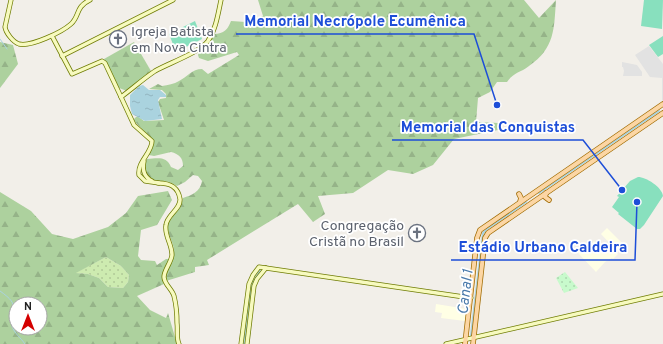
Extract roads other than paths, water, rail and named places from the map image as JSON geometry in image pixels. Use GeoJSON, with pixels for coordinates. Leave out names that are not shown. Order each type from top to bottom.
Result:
{"type":"FeatureCollection","features":[{"type":"Feature","properties":{"kind":"main road"},"geometry":{"type":"LineString","coordinates":[[651,105],[652,112]]}},
{"type":"Feature","properties":{"kind":"main road"},"geometry":{"type":"LineString","coordinates":[[466,342],[478,232],[532,193],[661,106],[663,112],[486,235],[475,317],[473,344]]}},
{"type":"Feature","properties":{"kind":"main road"},"geometry":{"type":"LineString","coordinates":[[532,193],[535,194],[536,199]]}},
{"type":"Feature","properties":{"kind":"main road"},"geometry":{"type":"LineString","coordinates":[[546,193],[545,197],[549,200]]}},
{"type":"Feature","properties":{"kind":"main road"},"geometry":{"type":"LineString","coordinates":[[518,194],[521,198],[520,202]]}},
{"type":"Feature","properties":{"kind":"main road"},"geometry":{"type":"LineString","coordinates":[[527,197],[531,201],[536,199]]}},
{"type":"Feature","properties":{"kind":"street"},"geometry":{"type":"LineString","coordinates":[[11,0],[5,27],[12,39],[23,44],[52,36],[72,23],[81,6],[90,0]]}},
{"type":"Feature","properties":{"kind":"street"},"geometry":{"type":"LineString","coordinates":[[62,56],[173,0]]}},
{"type":"Feature","properties":{"kind":"street"},"geometry":{"type":"LineString","coordinates":[[121,98],[154,72],[193,52],[207,42],[212,34],[221,0]]}},
{"type":"Feature","properties":{"kind":"street"},"geometry":{"type":"LineString","coordinates":[[52,36],[72,74],[100,61],[105,63],[134,125],[152,141],[138,174],[147,182],[159,182]]}},
{"type":"Feature","properties":{"kind":"street"},"geometry":{"type":"LineString","coordinates":[[145,175],[143,167],[146,157]]}},
{"type":"Feature","properties":{"kind":"street"},"geometry":{"type":"LineString","coordinates":[[139,169],[153,182],[172,185],[177,190],[180,199],[179,204],[168,219],[165,226],[171,245],[172,256],[164,277],[165,282],[174,295],[177,338],[179,344]]}},
{"type":"Feature","properties":{"kind":"street"},"geometry":{"type":"LineString","coordinates":[[138,174],[145,175]]}},
{"type":"Feature","properties":{"kind":"street"},"geometry":{"type":"LineString","coordinates":[[141,178],[144,179],[145,175]]}},
{"type":"Feature","properties":{"kind":"street"},"geometry":{"type":"LineString","coordinates":[[241,344],[246,301],[250,282],[259,267],[471,298]]}},
{"type":"Feature","properties":{"kind":"street"},"geometry":{"type":"LineString","coordinates":[[247,344],[251,302],[255,282],[266,268]]}},
{"type":"Feature","properties":{"kind":"street"},"geometry":{"type":"LineString","coordinates":[[446,344],[466,342],[474,338],[663,294]]}},
{"type":"Feature","properties":{"kind":"street"},"geometry":{"type":"LineString","coordinates":[[246,301],[251,302]]}},
{"type":"Feature","properties":{"kind":"water"},"geometry":{"type":"Polygon","coordinates":[[[143,85],[149,90],[160,90],[166,95],[166,97],[160,97],[158,100],[162,119],[145,121],[132,114],[130,95],[139,86],[143,85]]]}},
{"type":"Feature","properties":{"kind":"waterway"},"geometry":{"type":"LineString","coordinates":[[0,39],[7,49]]}},
{"type":"Feature","properties":{"kind":"waterway","name":"Canal 1"},"geometry":{"type":"LineString","coordinates":[[539,193],[659,111]]}},
{"type":"Feature","properties":{"kind":"waterway","name":"Canal 1"},"geometry":{"type":"LineString","coordinates":[[471,335],[483,233],[526,202]]}},
{"type":"Feature","properties":{"kind":"waterway"},"geometry":{"type":"LineString","coordinates":[[249,301],[253,282],[260,271]]}},
{"type":"Feature","properties":{"kind":"waterway"},"geometry":{"type":"LineString","coordinates":[[0,291],[13,304],[11,314],[12,326],[25,344]]}},
{"type":"Feature","properties":{"kind":"waterway"},"geometry":{"type":"LineString","coordinates":[[244,344],[249,303]]}},
{"type":"Feature","properties":{"kind":"place","name":"Igreja Batista em Nova Cintra"},"geometry":{"type":"Point","coordinates":[118,39]}},
{"type":"Feature","properties":{"kind":"place","name":"Memorial Necrópole Ecumênica"},"geometry":{"type":"Point","coordinates":[497,105]}},
{"type":"Feature","properties":{"kind":"place","name":"Memorial das Conquistas"},"geometry":{"type":"Point","coordinates":[622,190]}},
{"type":"Feature","properties":{"kind":"place","name":"Estádio Urbano Caldeira"},"geometry":{"type":"Point","coordinates":[637,202]}},
{"type":"Feature","properties":{"kind":"place","name":"Congregação Cristã no Brasil"},"geometry":{"type":"Point","coordinates":[417,233]}}]}
